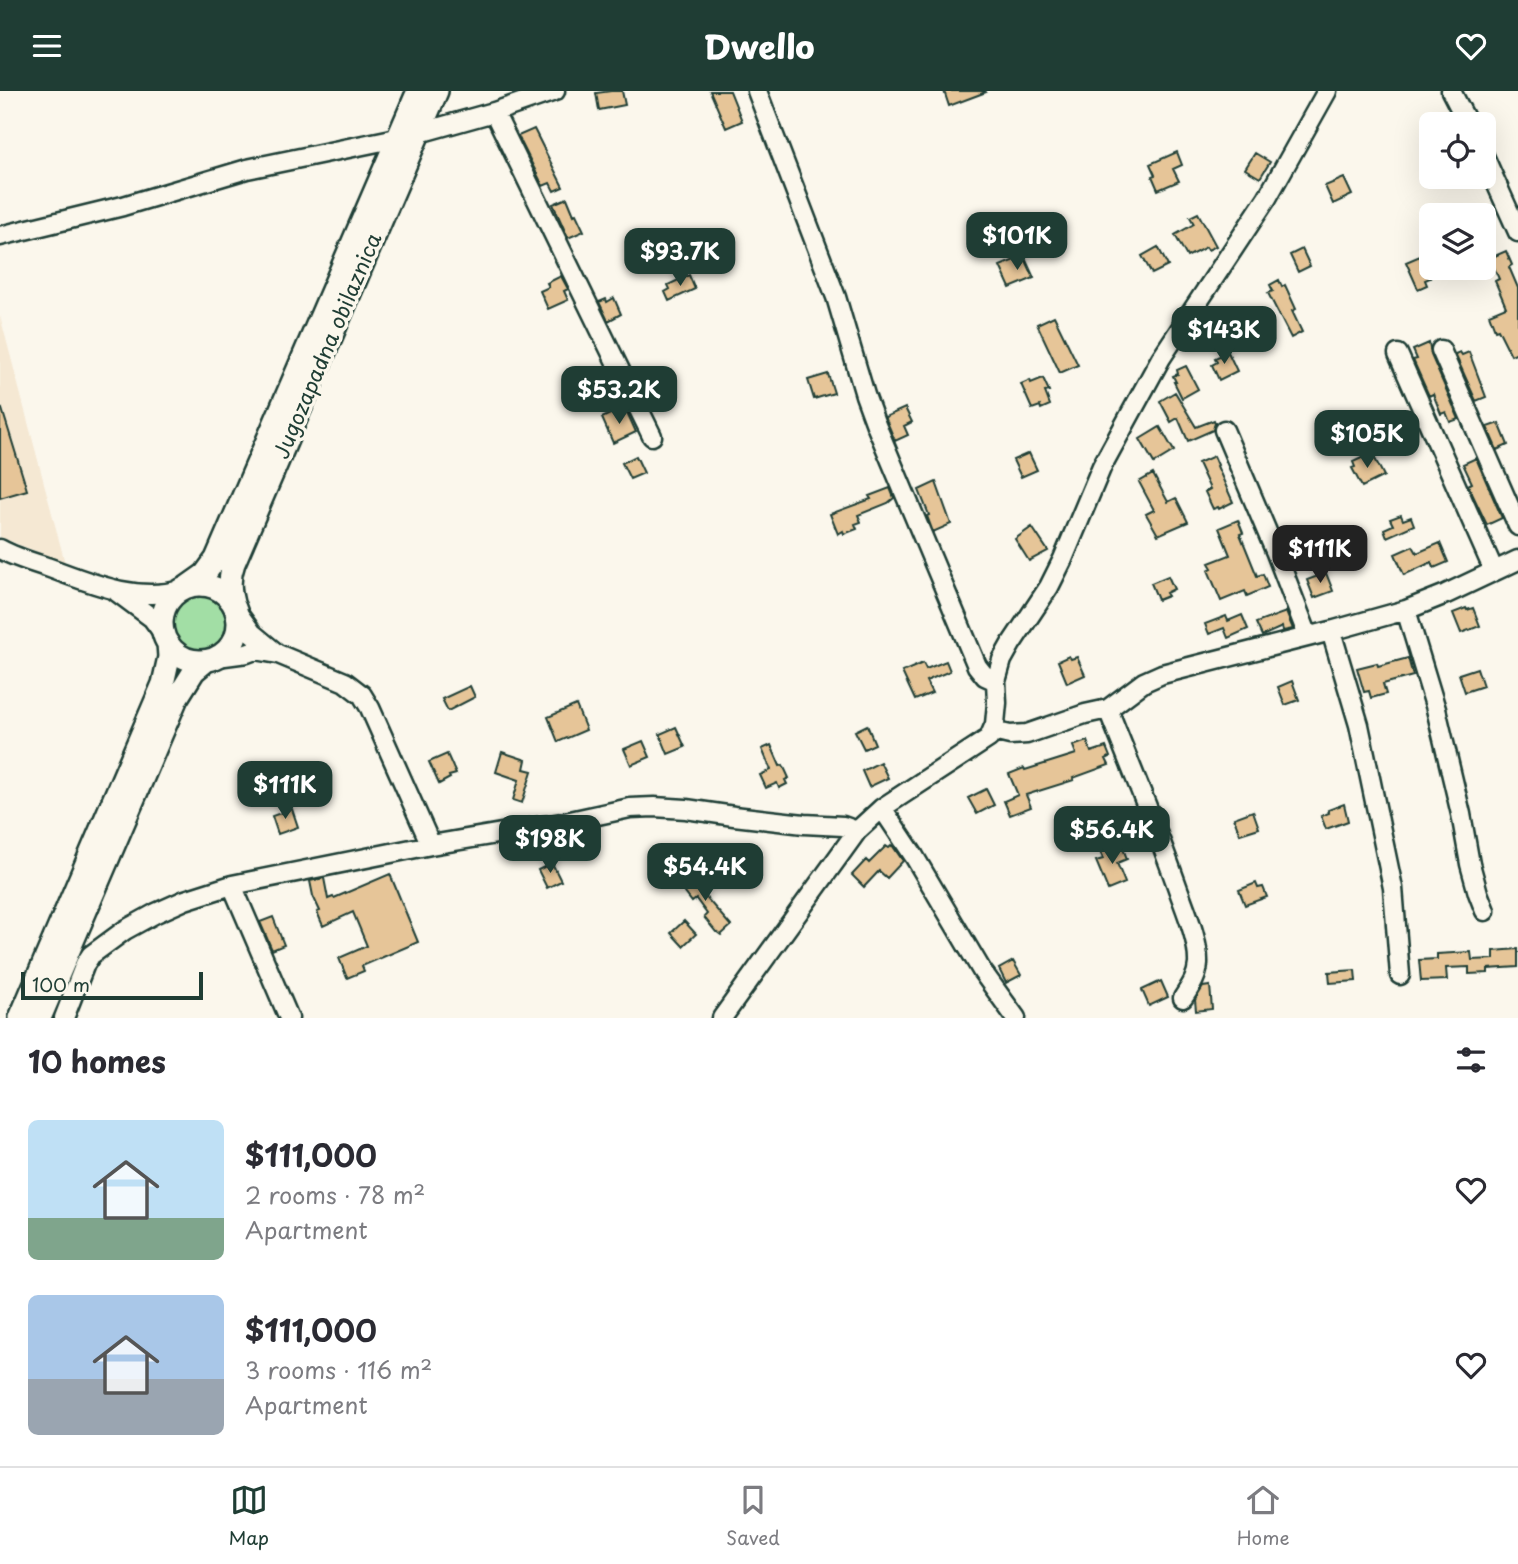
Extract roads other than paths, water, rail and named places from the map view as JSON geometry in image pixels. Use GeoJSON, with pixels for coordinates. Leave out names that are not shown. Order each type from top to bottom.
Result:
{"type":"FeatureCollection","features":[{"type":"Feature","properties":{"kind":"main road","name":"Jugozapadna obilaznica"},"geometry":{"type":"LineString","coordinates":[[184,588],[205,574],[219,553],[418,91]]}},
{"type":"Feature","properties":{"kind":"main road","name":"Jugozapadna obilaznica"},"geometry":{"type":"LineString","coordinates":[[235,608],[230,587],[232,570],[437,91]]}},
{"type":"Feature","properties":{"kind":"main road"},"geometry":{"type":"LineString","coordinates":[[20,1018],[163,684],[169,657],[162,621],[164,608],[171,598],[184,588],[200,585],[213,587],[224,593],[235,608],[238,625],[235,638],[228,649],[194,671],[177,698],[40,1018]]}},
{"type":"Feature","properties":{"kind":"main road"},"geometry":{"type":"LineString","coordinates":[[165,638],[175,652],[184,657],[195,661],[212,659]]}},
{"type":"Feature","properties":{"kind":"street"},"geometry":{"type":"LineString","coordinates":[[419,133],[555,91]]}},
{"type":"Feature","properties":{"kind":"street"},"geometry":{"type":"LineString","coordinates":[[757,91],[836,297],[876,425],[977,666],[983,675],[996,681]]}},
{"type":"Feature","properties":{"kind":"street"},"geometry":{"type":"LineString","coordinates":[[722,1018],[857,831],[882,808],[989,738],[997,712],[996,681],[1007,651],[1058,569],[1102,466],[1161,358],[1267,198],[1327,91]]}},
{"type":"Feature","properties":{"kind":"street"},"geometry":{"type":"LineString","coordinates":[[1451,91],[1462,112]]}},
{"type":"Feature","properties":{"kind":"street"},"geometry":{"type":"LineString","coordinates":[[494,112],[652,436]]}},
{"type":"Feature","properties":{"kind":"street"},"geometry":{"type":"LineString","coordinates":[[0,236],[123,206],[247,169],[397,138]]}},
{"type":"Feature","properties":{"kind":"street"},"geometry":{"type":"LineString","coordinates":[[1496,183],[1518,232]]}},
{"type":"Feature","properties":{"kind":"street"},"geometry":{"type":"LineString","coordinates":[[1441,350],[1518,526]]}},
{"type":"Feature","properties":{"kind":"street"},"geometry":{"type":"LineString","coordinates":[[1398,354],[1494,571]]}},
{"type":"Feature","properties":{"kind":"street"},"geometry":{"type":"LineString","coordinates":[[1224,430],[1308,636]]}},
{"type":"Feature","properties":{"kind":"street"},"geometry":{"type":"LineString","coordinates":[[0,549],[115,590],[156,594],[184,588]]}},
{"type":"Feature","properties":{"kind":"street"},"geometry":{"type":"LineString","coordinates":[[993,731],[1010,735],[1027,734],[1108,709],[1144,682],[1162,674],[1406,610],[1518,560]]}},
{"type":"Feature","properties":{"kind":"street"},"geometry":{"type":"LineString","coordinates":[[115,590],[152,618],[165,638]]}},
{"type":"Feature","properties":{"kind":"street"},"geometry":{"type":"LineString","coordinates":[[235,608],[253,633],[278,654]]}},
{"type":"Feature","properties":{"kind":"street"},"geometry":{"type":"LineString","coordinates":[[1406,610],[1436,709],[1470,864],[1485,911]]}},
{"type":"Feature","properties":{"kind":"street"},"geometry":{"type":"LineString","coordinates":[[1331,631],[1359,725],[1391,875],[1400,975]]}},
{"type":"Feature","properties":{"kind":"street"},"geometry":{"type":"LineString","coordinates":[[212,659],[255,650],[278,654],[345,682],[362,695],[431,845]]}},
{"type":"Feature","properties":{"kind":"street"},"geometry":{"type":"LineString","coordinates":[[1108,709],[1167,857],[1195,943],[1198,962],[1196,976],[1183,999]]}},
{"type":"Feature","properties":{"kind":"street"},"geometry":{"type":"LineString","coordinates":[[64,1018],[91,955],[125,930],[156,913],[185,900],[232,885],[630,808],[685,809],[804,824],[843,826],[857,831]]}},
{"type":"Feature","properties":{"kind":"street"},"geometry":{"type":"LineString","coordinates":[[882,808],[915,856],[982,971],[1016,1018]]}},
{"type":"Feature","properties":{"kind":"street"},"geometry":{"type":"LineString","coordinates":[[232,885],[289,1018]]}}]}
